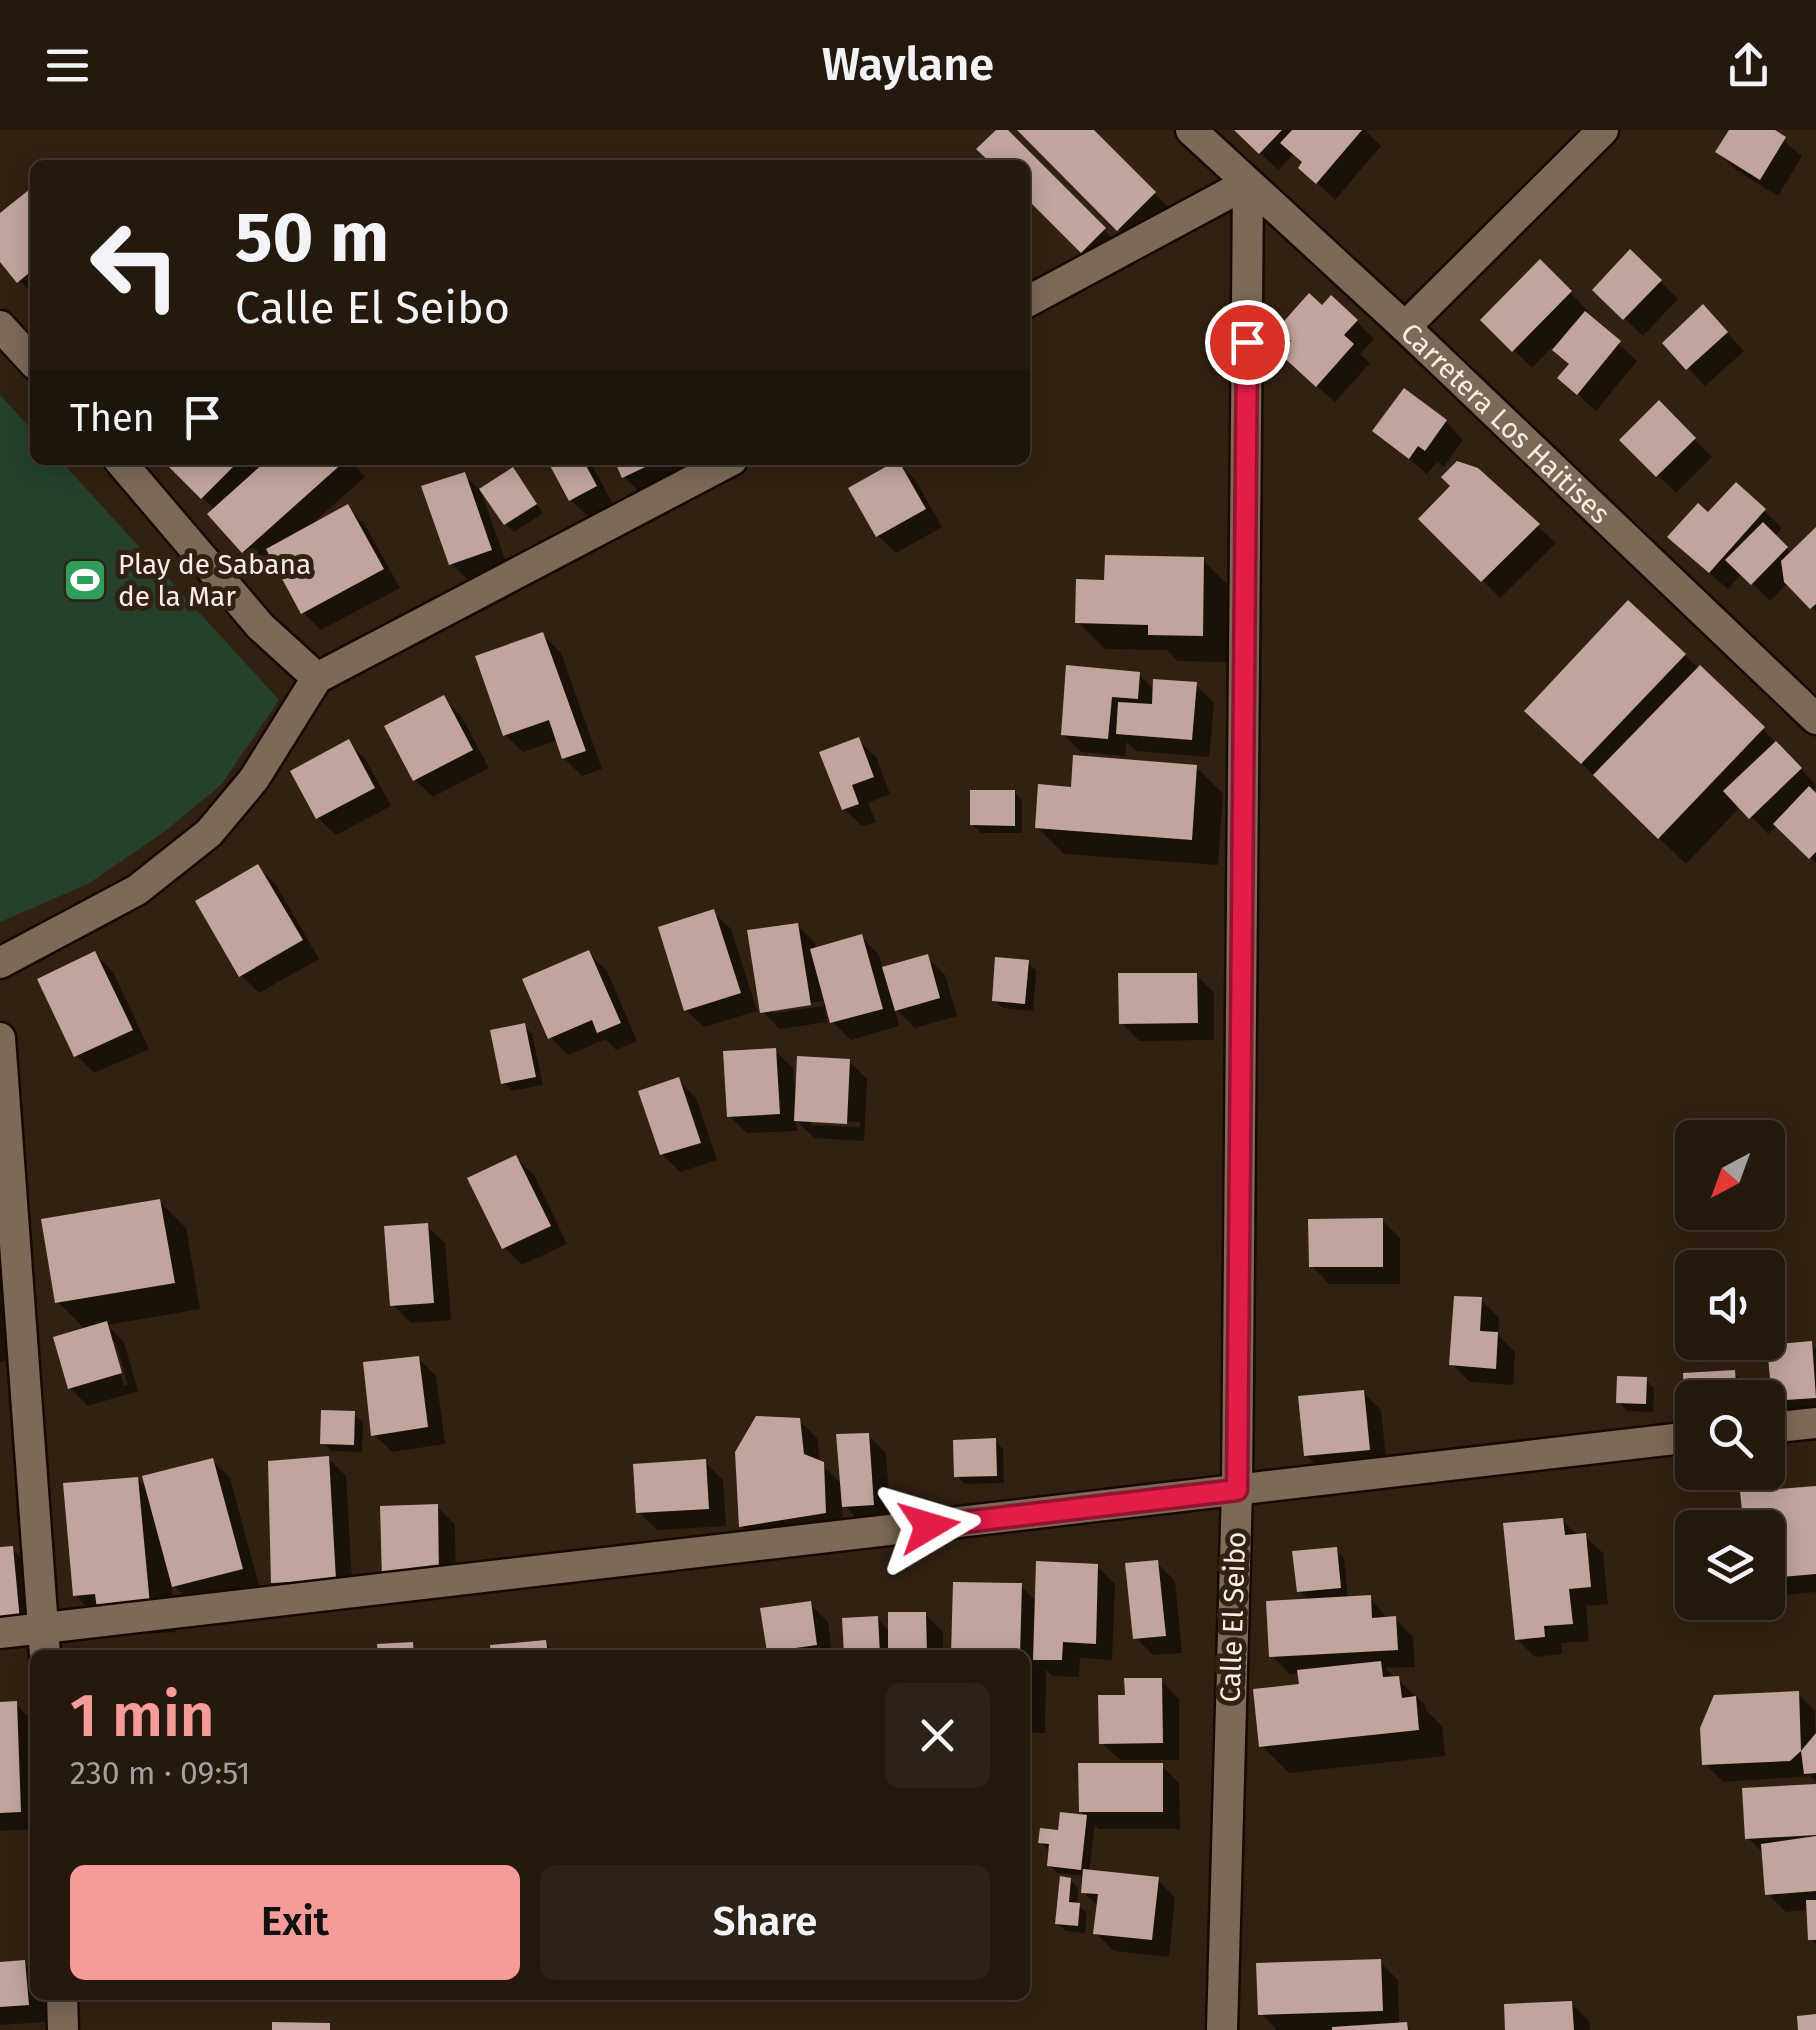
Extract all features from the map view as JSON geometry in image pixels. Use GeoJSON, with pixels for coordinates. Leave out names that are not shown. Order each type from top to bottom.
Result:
{"type":"FeatureCollection","features":[{"type":"Feature","properties":{"kind":"street","name":"Carretera Los Haitises"},"geometry":{"type":"LineString","coordinates":[[1192,130],[1816,719]]}},
{"type":"Feature","properties":{"kind":"street"},"geometry":{"type":"LineString","coordinates":[[1405,327],[1603,130]]}},
{"type":"Feature","properties":{"kind":"street"},"geometry":{"type":"LineString","coordinates":[[1030,300],[1248,183]]}},
{"type":"Feature","properties":{"kind":"street","name":"Calle El Seibo"},"geometry":{"type":"LineString","coordinates":[[1222,2030],[1237,1490],[1248,183]]}},
{"type":"Feature","properties":{"kind":"street"},"geometry":{"type":"LineString","coordinates":[[0,326],[30,359]]}},
{"type":"Feature","properties":{"kind":"street"},"geometry":{"type":"LineString","coordinates":[[123,465],[260,626],[316,678]]}},
{"type":"Feature","properties":{"kind":"street"},"geometry":{"type":"LineString","coordinates":[[0,963],[136,890],[209,833],[254,779],[316,678],[722,465]]}},
{"type":"Feature","properties":{"kind":"street"},"geometry":{"type":"LineString","coordinates":[[0,1038],[44,1641]]}},
{"type":"Feature","properties":{"kind":"street"},"geometry":{"type":"LineString","coordinates":[[1785,1426],[1816,1422]]}},
{"type":"Feature","properties":{"kind":"street"},"geometry":{"type":"LineString","coordinates":[[0,1633],[44,1641],[1237,1490],[1675,1439]]}},
{"type":"Feature","properties":{"kind":"street"},"geometry":{"type":"LineString","coordinates":[[62,2000],[63,2030]]}},
{"type":"Feature","properties":{"kind":"green space","name":"Play de Sabana de la Mar"},"geometry":{"type":"Polygon","coordinates":[[[0,395],[30,428],[30,465],[65,465],[279,700],[221,785],[164,832],[88,884],[0,922],[0,395]]]}},
{"type":"Feature","properties":{"kind":"building"},"geometry":{"type":"Polygon","coordinates":[[[996,130],[1008,130],[1106,228],[1081,253],[1030,202],[1030,160],[988,160],[976,149],[996,130]]]}},
{"type":"Feature","properties":{"kind":"building"},"geometry":{"type":"Polygon","coordinates":[[[1017,130],[1094,130],[1156,192],[1117,231],[1017,130]]]}},
{"type":"Feature","properties":{"kind":"building"},"geometry":{"type":"Polygon","coordinates":[[[1234,130],[1282,130],[1259,154],[1234,130]]]}},
{"type":"Feature","properties":{"kind":"building"},"geometry":{"type":"Polygon","coordinates":[[[1292,130],[1362,130],[1316,184],[1298,168],[1302,162],[1280,143],[1292,130]]]}},
{"type":"Feature","properties":{"kind":"building"},"geometry":{"type":"Polygon","coordinates":[[[1729,130],[1775,130],[1786,137],[1760,180],[1715,152],[1729,130]]]}},
{"type":"Feature","properties":{"kind":"building"},"geometry":{"type":"Polygon","coordinates":[[[30,189],[30,272],[17,283],[0,262],[0,213],[30,189]]]}},
{"type":"Feature","properties":{"kind":"building"},"geometry":{"type":"Polygon","coordinates":[[[1630,249],[1662,280],[1623,320],[1592,290],[1630,249]]]}},
{"type":"Feature","properties":{"kind":"building"},"geometry":{"type":"Polygon","coordinates":[[[1540,259],[1572,291],[1512,352],[1480,320],[1540,259]]]}},
{"type":"Feature","properties":{"kind":"building"},"geometry":{"type":"Polygon","coordinates":[[[1309,293],[1322,305],[1331,295],[1358,320],[1344,335],[1354,344],[1316,387],[1280,354],[1291,341],[1277,329],[1309,293]]]}},
{"type":"Feature","properties":{"kind":"building"},"geometry":{"type":"Polygon","coordinates":[[[1703,304],[1728,332],[1686,370],[1662,343],[1703,304]]]}},
{"type":"Feature","properties":{"kind":"building"},"geometry":{"type":"Polygon","coordinates":[[[1585,311],[1621,341],[1577,395],[1557,378],[1569,364],[1552,350],[1585,311]]]}},
{"type":"Feature","properties":{"kind":"building"},"geometry":{"type":"Polygon","coordinates":[[[1404,388],[1447,420],[1425,451],[1418,446],[1409,459],[1372,431],[1404,388]]]}},
{"type":"Feature","properties":{"kind":"building"},"geometry":{"type":"Polygon","coordinates":[[[1659,400],[1696,438],[1656,477],[1619,440],[1659,400]]]}},
{"type":"Feature","properties":{"kind":"building"},"geometry":{"type":"Polygon","coordinates":[[[1457,461],[1478,468],[1540,524],[1481,582],[1418,519],[1450,486],[1441,477],[1457,461]]]}},
{"type":"Feature","properties":{"kind":"building"},"geometry":{"type":"Polygon","coordinates":[[[169,465],[235,465],[201,499],[169,465]]]}},
{"type":"Feature","properties":{"kind":"building"},"geometry":{"type":"Polygon","coordinates":[[[261,465],[340,465],[242,553],[207,514],[261,465]]]}},
{"type":"Feature","properties":{"kind":"building"},"geometry":{"type":"Polygon","coordinates":[[[550,465],[586,465],[597,486],[569,501],[550,465]]]}},
{"type":"Feature","properties":{"kind":"building"},"geometry":{"type":"Polygon","coordinates":[[[616,465],[649,465],[622,478],[616,465]]]}},
{"type":"Feature","properties":{"kind":"building"},"geometry":{"type":"Polygon","coordinates":[[[889,465],[901,465],[926,509],[876,537],[848,488],[889,465]]]}},
{"type":"Feature","properties":{"kind":"building"},"geometry":{"type":"Polygon","coordinates":[[[513,467],[537,504],[504,525],[479,489],[513,467]]]}},
{"type":"Feature","properties":{"kind":"building"},"geometry":{"type":"Polygon","coordinates":[[[465,472],[492,550],[449,565],[421,486],[465,472]]]}},
{"type":"Feature","properties":{"kind":"building"},"geometry":{"type":"Polygon","coordinates":[[[1736,482],[1766,509],[1709,573],[1667,537],[1698,503],[1708,512],[1736,482]]]}},
{"type":"Feature","properties":{"kind":"building"},"geometry":{"type":"Polygon","coordinates":[[[348,504],[384,569],[301,614],[266,549],[348,504]]]}},
{"type":"Feature","properties":{"kind":"building"},"geometry":{"type":"Polygon","coordinates":[[[1763,522],[1788,547],[1751,585],[1725,560],[1763,522]]]}},
{"type":"Feature","properties":{"kind":"building"},"geometry":{"type":"Polygon","coordinates":[[[1816,527],[1816,604],[1810,609],[1784,582],[1781,561],[1816,527]]]}},
{"type":"Feature","properties":{"kind":"building"},"geometry":{"type":"Polygon","coordinates":[[[1105,555],[1204,557],[1203,636],[1148,635],[1148,625],[1075,623],[1076,579],[1104,580],[1105,555]]]}},
{"type":"Feature","properties":{"kind":"building"},"geometry":{"type":"Polygon","coordinates":[[[1628,600],[1686,654],[1581,764],[1524,711],[1628,600]]]}},
{"type":"Feature","properties":{"kind":"building"},"geometry":{"type":"Polygon","coordinates":[[[543,632],[586,751],[562,759],[549,720],[503,736],[475,656],[543,632]]]}},
{"type":"Feature","properties":{"kind":"building"},"geometry":{"type":"Polygon","coordinates":[[[1066,665],[1140,672],[1138,699],[1112,697],[1108,739],[1061,735],[1066,665]]]}},
{"type":"Feature","properties":{"kind":"building"},"geometry":{"type":"Polygon","coordinates":[[[1700,665],[1765,727],[1658,839],[1593,775],[1700,665]]]}},
{"type":"Feature","properties":{"kind":"building"},"geometry":{"type":"Polygon","coordinates":[[[1153,679],[1197,682],[1192,740],[1116,734],[1118,702],[1152,704],[1153,679]]]}},
{"type":"Feature","properties":{"kind":"building"},"geometry":{"type":"Polygon","coordinates":[[[444,695],[473,750],[413,781],[384,726],[444,695]]]}},
{"type":"Feature","properties":{"kind":"building"},"geometry":{"type":"Polygon","coordinates":[[[859,737],[874,777],[852,785],[859,804],[842,810],[819,752],[859,737]]]}},
{"type":"Feature","properties":{"kind":"building"},"geometry":{"type":"Polygon","coordinates":[[[349,739],[375,788],[316,819],[290,771],[349,739]]]}},
{"type":"Feature","properties":{"kind":"building"},"geometry":{"type":"Polygon","coordinates":[[[1776,741],[1802,768],[1749,819],[1723,791],[1776,741]]]}},
{"type":"Feature","properties":{"kind":"building"},"geometry":{"type":"Polygon","coordinates":[[[1073,755],[1197,765],[1192,840],[1035,828],[1038,784],[1071,787],[1073,755]]]}},
{"type":"Feature","properties":{"kind":"building"},"geometry":{"type":"Polygon","coordinates":[[[1809,786],[1816,793],[1816,852],[1809,859],[1773,824],[1809,786]]]}},
{"type":"Feature","properties":{"kind":"building"},"geometry":{"type":"Polygon","coordinates":[[[970,790],[1015,790],[1015,826],[970,825],[970,790]]]}},
{"type":"Feature","properties":{"kind":"building"},"geometry":{"type":"Polygon","coordinates":[[[258,864],[303,940],[239,977],[195,901],[258,864]]]}},
{"type":"Feature","properties":{"kind":"building"},"geometry":{"type":"Polygon","coordinates":[[[714,909],[741,993],[684,1011],[658,927],[714,909]]]}},
{"type":"Feature","properties":{"kind":"building"},"geometry":{"type":"Polygon","coordinates":[[[798,923],[811,1005],[760,1013],[747,930],[798,923]]]}},
{"type":"Feature","properties":{"kind":"building"},"geometry":{"type":"Polygon","coordinates":[[[862,934],[883,1009],[830,1023],[810,949],[862,934]]]}},
{"type":"Feature","properties":{"kind":"building"},"geometry":{"type":"Polygon","coordinates":[[[589,950],[621,1023],[597,1033],[592,1020],[548,1039],[522,979],[589,950]]]}},
{"type":"Feature","properties":{"kind":"building"},"geometry":{"type":"Polygon","coordinates":[[[95,951],[133,1030],[74,1057],[37,979],[95,951]]]}},
{"type":"Feature","properties":{"kind":"building"},"geometry":{"type":"Polygon","coordinates":[[[928,954],[940,998],[895,1011],[882,967],[928,954]]]}},
{"type":"Feature","properties":{"kind":"building"},"geometry":{"type":"Polygon","coordinates":[[[995,957],[1029,960],[1025,1004],[992,1001],[995,957]]]}},
{"type":"Feature","properties":{"kind":"building"},"geometry":{"type":"Polygon","coordinates":[[[1118,973],[1197,973],[1198,1023],[1119,1024],[1118,973]]]}},
{"type":"Feature","properties":{"kind":"building"},"geometry":{"type":"Polygon","coordinates":[[[525,1023],[536,1077],[501,1084],[490,1030],[525,1023]]]}},
{"type":"Feature","properties":{"kind":"building"},"geometry":{"type":"Polygon","coordinates":[[[776,1048],[780,1114],[727,1117],[723,1051],[776,1048]]]}},
{"type":"Feature","properties":{"kind":"building"},"geometry":{"type":"Polygon","coordinates":[[[797,1056],[850,1059],[847,1124],[794,1121],[797,1056]]]}},
{"type":"Feature","properties":{"kind":"building"},"geometry":{"type":"Polygon","coordinates":[[[679,1077],[701,1143],[660,1155],[638,1091],[679,1077]]]}},
{"type":"Feature","properties":{"kind":"building"},"geometry":{"type":"Polygon","coordinates":[[[516,1155],[551,1226],[502,1249],[467,1178],[516,1155]]]}},
{"type":"Feature","properties":{"kind":"building"},"geometry":{"type":"Polygon","coordinates":[[[160,1199],[175,1283],[55,1303],[41,1219],[160,1199]]]}},
{"type":"Feature","properties":{"kind":"building"},"geometry":{"type":"Polygon","coordinates":[[[1383,1218],[1383,1267],[1309,1267],[1308,1219],[1383,1218]]]}},
{"type":"Feature","properties":{"kind":"building"},"geometry":{"type":"Polygon","coordinates":[[[428,1223],[434,1303],[390,1306],[384,1226],[428,1223]]]}},
{"type":"Feature","properties":{"kind":"building"},"geometry":{"type":"Polygon","coordinates":[[[1454,1296],[1482,1297],[1480,1331],[1498,1332],[1496,1369],[1449,1365],[1454,1296]]]}},
{"type":"Feature","properties":{"kind":"building"},"geometry":{"type":"Polygon","coordinates":[[[107,1321],[122,1373],[68,1389],[53,1337],[107,1321]]]}},
{"type":"Feature","properties":{"kind":"building"},"geometry":{"type":"Polygon","coordinates":[[[1812,1341],[1816,1398],[1785,1400],[1785,1380],[1770,1380],[1768,1360],[1785,1360],[1785,1343],[1812,1341]]]}},
{"type":"Feature","properties":{"kind":"building"},"geometry":{"type":"Polygon","coordinates":[[[419,1356],[428,1427],[371,1436],[363,1362],[419,1356]]]}},
{"type":"Feature","properties":{"kind":"building"},"geometry":{"type":"Polygon","coordinates":[[[1735,1370],[1736,1380],[1683,1380],[1683,1373],[1735,1370]]]}},
{"type":"Feature","properties":{"kind":"building"},"geometry":{"type":"Polygon","coordinates":[[[1617,1376],[1647,1377],[1646,1404],[1616,1403],[1617,1376]]]}},
{"type":"Feature","properties":{"kind":"building"},"geometry":{"type":"Polygon","coordinates":[[[1364,1390],[1370,1450],[1304,1456],[1298,1396],[1364,1390]]]}},
{"type":"Feature","properties":{"kind":"building"},"geometry":{"type":"Polygon","coordinates":[[[321,1410],[355,1411],[354,1445],[320,1444],[321,1410]]]}},
{"type":"Feature","properties":{"kind":"building"},"geometry":{"type":"Polygon","coordinates":[[[756,1416],[800,1418],[804,1454],[824,1462],[826,1513],[739,1527],[735,1452],[756,1416]]]}},
{"type":"Feature","properties":{"kind":"building"},"geometry":{"type":"Polygon","coordinates":[[[869,1433],[874,1505],[842,1507],[836,1434],[869,1433]]]}},
{"type":"Feature","properties":{"kind":"building"},"geometry":{"type":"Polygon","coordinates":[[[996,1438],[997,1476],[954,1477],[953,1440],[996,1438]]]}},
{"type":"Feature","properties":{"kind":"building"},"geometry":{"type":"Polygon","coordinates":[[[329,1456],[336,1580],[271,1583],[268,1461],[329,1456]]]}},
{"type":"Feature","properties":{"kind":"building"},"geometry":{"type":"Polygon","coordinates":[[[213,1458],[243,1569],[172,1587],[142,1476],[213,1458]]]}},
{"type":"Feature","properties":{"kind":"building"},"geometry":{"type":"Polygon","coordinates":[[[706,1459],[709,1509],[636,1513],[633,1464],[706,1459]]]}},
{"type":"Feature","properties":{"kind":"building"},"geometry":{"type":"Polygon","coordinates":[[[138,1477],[150,1605],[97,1609],[95,1594],[73,1596],[63,1483],[138,1477]]]}},
{"type":"Feature","properties":{"kind":"building"},"geometry":{"type":"Polygon","coordinates":[[[1816,1486],[1816,1574],[1785,1577],[1785,1510],[1742,1510],[1740,1492],[1816,1486]]]}},
{"type":"Feature","properties":{"kind":"building"},"geometry":{"type":"Polygon","coordinates":[[[438,1504],[439,1578],[382,1579],[380,1506],[438,1504]]]}},
{"type":"Feature","properties":{"kind":"building"},"geometry":{"type":"Polygon","coordinates":[[[1563,1518],[1565,1535],[1586,1533],[1591,1587],[1569,1589],[1573,1624],[1544,1626],[1545,1637],[1515,1640],[1503,1523],[1563,1518]]]}},
{"type":"Feature","properties":{"kind":"building"},"geometry":{"type":"Polygon","coordinates":[[[13,1546],[20,1621],[0,1623],[0,1547],[13,1546]]]}},
{"type":"Feature","properties":{"kind":"building"},"geometry":{"type":"Polygon","coordinates":[[[1337,1547],[1341,1588],[1297,1592],[1292,1551],[1337,1547]]]}},
{"type":"Feature","properties":{"kind":"building"},"geometry":{"type":"Polygon","coordinates":[[[1158,1560],[1166,1636],[1133,1639],[1125,1563],[1158,1560]]]}},
{"type":"Feature","properties":{"kind":"building"},"geometry":{"type":"Polygon","coordinates":[[[1036,1561],[1098,1564],[1096,1644],[1063,1642],[1062,1660],[1033,1660],[1036,1561]]]}},
{"type":"Feature","properties":{"kind":"building"},"geometry":{"type":"Polygon","coordinates":[[[953,1582],[1022,1583],[1020,1650],[951,1650],[953,1582]]]}},
{"type":"Feature","properties":{"kind":"building"},"geometry":{"type":"Polygon","coordinates":[[[1371,1595],[1372,1618],[1396,1616],[1398,1650],[1269,1657],[1266,1601],[1371,1595]]]}},
{"type":"Feature","properties":{"kind":"building"},"geometry":{"type":"Polygon","coordinates":[[[811,1601],[817,1645],[767,1650],[760,1608],[811,1601]]]}},
{"type":"Feature","properties":{"kind":"building"},"geometry":{"type":"Polygon","coordinates":[[[888,1612],[926,1612],[927,1650],[888,1650],[888,1612]]]}},
{"type":"Feature","properties":{"kind":"building"},"geometry":{"type":"Polygon","coordinates":[[[878,1616],[880,1650],[844,1650],[842,1618],[878,1616]]]}},
{"type":"Feature","properties":{"kind":"building"},"geometry":{"type":"Polygon","coordinates":[[[546,1640],[547,1650],[490,1650],[490,1645],[546,1640]]]}},
{"type":"Feature","properties":{"kind":"building"},"geometry":{"type":"Polygon","coordinates":[[[413,1642],[414,1650],[378,1650],[377,1644],[413,1642]]]}},
{"type":"Feature","properties":{"kind":"building"},"geometry":{"type":"Polygon","coordinates":[[[1381,1661],[1383,1677],[1399,1676],[1402,1698],[1416,1696],[1419,1730],[1259,1747],[1253,1689],[1299,1684],[1297,1670],[1381,1661]]]}},
{"type":"Feature","properties":{"kind":"building"},"geometry":{"type":"Polygon","coordinates":[[[1124,1678],[1162,1678],[1163,1743],[1099,1744],[1098,1695],[1125,1695],[1124,1678]]]}},
{"type":"Feature","properties":{"kind":"building"},"geometry":{"type":"Polygon","coordinates":[[[1799,1691],[1801,1751],[1790,1761],[1702,1765],[1700,1728],[1714,1695],[1799,1691]]]}},
{"type":"Feature","properties":{"kind":"building"},"geometry":{"type":"Polygon","coordinates":[[[17,1701],[21,1812],[0,1813],[0,1702],[17,1701]]]}},
{"type":"Feature","properties":{"kind":"building"},"geometry":{"type":"Polygon","coordinates":[[[1816,1733],[1816,1773],[1804,1774],[1801,1751],[1816,1733]]]}},
{"type":"Feature","properties":{"kind":"building"},"geometry":{"type":"Polygon","coordinates":[[[1078,1763],[1163,1763],[1163,1812],[1079,1812],[1078,1763]]]}},
{"type":"Feature","properties":{"kind":"building"},"geometry":{"type":"Polygon","coordinates":[[[1816,1784],[1816,1835],[1745,1839],[1742,1788],[1816,1784]]]}},
{"type":"Feature","properties":{"kind":"building"},"geometry":{"type":"Polygon","coordinates":[[[1060,1812],[1087,1815],[1081,1870],[1047,1866],[1049,1844],[1038,1843],[1040,1828],[1058,1830],[1060,1812]]]}},
{"type":"Feature","properties":{"kind":"building"},"geometry":{"type":"Polygon","coordinates":[[[1816,1836],[1816,1891],[1765,1895],[1761,1844],[1816,1836]]]}},
{"type":"Feature","properties":{"kind":"building"},"geometry":{"type":"Polygon","coordinates":[[[1083,1869],[1159,1877],[1152,1940],[1093,1934],[1098,1894],[1081,1893],[1083,1869]]]}},
{"type":"Feature","properties":{"kind":"building"},"geometry":{"type":"Polygon","coordinates":[[[1060,1876],[1071,1878],[1069,1902],[1080,1903],[1078,1926],[1055,1924],[1060,1876]]]}},
{"type":"Feature","properties":{"kind":"building"},"geometry":{"type":"Polygon","coordinates":[[[1806,1900],[1816,1900],[1816,1940],[1808,1940],[1806,1900]]]}},
{"type":"Feature","properties":{"kind":"building"},"geometry":{"type":"Polygon","coordinates":[[[1381,1959],[1383,2011],[1258,2015],[1256,1963],[1381,1959]]]}},
{"type":"Feature","properties":{"kind":"building"},"geometry":{"type":"Polygon","coordinates":[[[25,1960],[29,2005],[0,2007],[0,1962],[25,1960]]]}},
{"type":"Feature","properties":{"kind":"building"},"geometry":{"type":"Polygon","coordinates":[[[1572,2001],[1574,2030],[1505,2030],[1504,2004],[1572,2001]]]}},
{"type":"Feature","properties":{"kind":"building"},"geometry":{"type":"Polygon","coordinates":[[[1816,2014],[1816,2030],[1798,2030],[1797,2016],[1816,2014]]]}},
{"type":"Feature","properties":{"kind":"building"},"geometry":{"type":"Polygon","coordinates":[[[272,2022],[330,2023],[330,2030],[272,2030],[272,2022]]]}},
{"type":"Feature","properties":{"kind":"building"},"geometry":{"type":"Polygon","coordinates":[[[1407,2022],[1408,2030],[1332,2030],[1332,2027],[1407,2022]]]}},
{"type":"Feature","properties":{"kind":"place","name":"Play de Sabana de la Mar"},"geometry":{"type":"Point","coordinates":[85,580]}},
{"type":"Feature","properties":{"kind":"route"},"geometry":{"type":"LineString","coordinates":[[929,1526],[1237,1490],[1247,342]]}}]}
